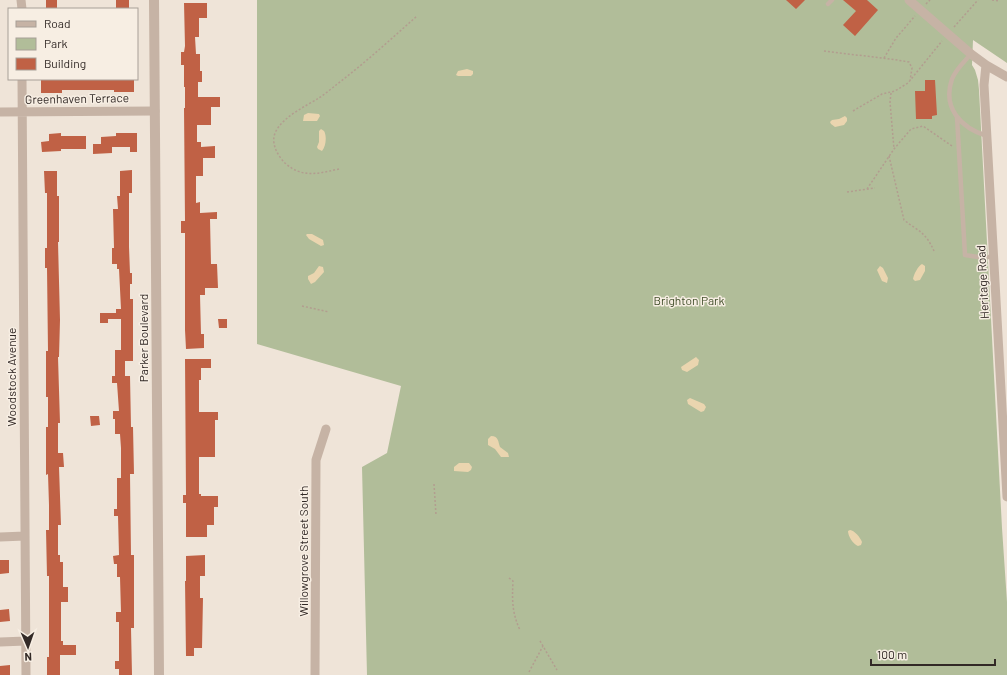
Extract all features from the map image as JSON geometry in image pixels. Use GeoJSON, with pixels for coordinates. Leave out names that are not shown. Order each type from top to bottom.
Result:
{"type":"FeatureCollection","features":[{"type":"Feature","properties":{"kind":"street","name":"Parker Boulevard"},"geometry":{"type":"LineString","coordinates":[[154,0],[158,675]]}},
{"type":"Feature","properties":{"kind":"street"},"geometry":{"type":"LineString","coordinates":[[909,0],[971,54],[1007,77]]}},
{"type":"Feature","properties":{"kind":"street","name":"Heritage Road"},"geometry":{"type":"LineString","coordinates":[[986,65],[984,85],[1007,497]]}},
{"type":"Feature","properties":{"kind":"street","name":"Woodstock Avenue"},"geometry":{"type":"LineString","coordinates":[[22,80],[26,675]]}},
{"type":"Feature","properties":{"kind":"street","name":"Greenhaven Terrace"},"geometry":{"type":"LineString","coordinates":[[0,112],[155,111]]}},
{"type":"Feature","properties":{"kind":"street","name":"Willowgrove Street South"},"geometry":{"type":"LineString","coordinates":[[315,675],[316,460],[326,429]]}},
{"type":"Feature","properties":{"kind":"street"},"geometry":{"type":"LineString","coordinates":[[0,536],[25,536]]}},
{"type":"Feature","properties":{"kind":"street"},"geometry":{"type":"LineString","coordinates":[[0,642],[26,641]]}},
{"type":"Feature","properties":{"kind":"lane"},"geometry":{"type":"LineString","coordinates":[[828,4],[832,0]]}},
{"type":"Feature","properties":{"kind":"lane"},"geometry":{"type":"LineString","coordinates":[[971,54],[959,67],[952,78],[950,98],[954,112],[962,123],[987,136]]}},
{"type":"Feature","properties":{"kind":"lane"},"geometry":{"type":"LineString","coordinates":[[957,117],[965,255],[993,257]]}},
{"type":"Feature","properties":{"kind":"path"},"geometry":{"type":"LineString","coordinates":[[926,4],[930,0]]}},
{"type":"Feature","properties":{"kind":"path"},"geometry":{"type":"LineString","coordinates":[[953,28],[978,0]]}},
{"type":"Feature","properties":{"kind":"path"},"geometry":{"type":"LineString","coordinates":[[992,0],[1000,1]]}},
{"type":"Feature","properties":{"kind":"path"},"geometry":{"type":"LineString","coordinates":[[340,169],[308,174],[288,166],[280,158],[275,149],[276,132],[292,114],[319,98],[379,50],[417,16]]}},
{"type":"Feature","properties":{"kind":"path"},"geometry":{"type":"LineString","coordinates":[[884,58],[896,38],[915,16]]}},
{"type":"Feature","properties":{"kind":"path"},"geometry":{"type":"LineString","coordinates":[[853,111],[882,94],[895,92],[910,80],[943,40]]}},
{"type":"Feature","properties":{"kind":"path"},"geometry":{"type":"LineString","coordinates":[[824,50],[909,62],[912,68],[910,80]]}},
{"type":"Feature","properties":{"kind":"path"},"geometry":{"type":"LineString","coordinates":[[891,93],[890,102],[894,149]]}},
{"type":"Feature","properties":{"kind":"path"},"geometry":{"type":"LineString","coordinates":[[867,189],[894,149],[911,129],[923,126],[959,150]]}},
{"type":"Feature","properties":{"kind":"path"},"geometry":{"type":"LineString","coordinates":[[889,156],[904,220],[923,232],[929,239],[934,251]]}},
{"type":"Feature","properties":{"kind":"path"},"geometry":{"type":"LineString","coordinates":[[847,192],[875,188]]}},
{"type":"Feature","properties":{"kind":"path"},"geometry":{"type":"LineString","coordinates":[[302,306],[329,312]]}},
{"type":"Feature","properties":{"kind":"path"},"geometry":{"type":"LineString","coordinates":[[434,484],[436,515]]}},
{"type":"Feature","properties":{"kind":"path"},"geometry":{"type":"LineString","coordinates":[[510,578],[513,581],[512,607],[520,630]]}},
{"type":"Feature","properties":{"kind":"path"},"geometry":{"type":"LineString","coordinates":[[540,641],[557,670]]}},
{"type":"Feature","properties":{"kind":"path"},"geometry":{"type":"LineString","coordinates":[[529,672],[543,646]]}},
{"type":"Feature","properties":{"kind":"green space","name":"Brighton Park"},"geometry":{"type":"Polygon","coordinates":[[[257,0],[1007,0],[1007,63],[973,40],[972,65],[978,80],[979,90],[1007,602],[1007,675],[367,675],[362,467],[387,453],[401,386],[257,344],[257,0]]]}},
{"type":"Feature","properties":{"kind":"sand"},"geometry":{"type":"Polygon","coordinates":[[[467,69],[473,71],[471,76],[456,75],[458,71],[467,69]]]}},
{"type":"Feature","properties":{"kind":"sand"},"geometry":{"type":"Polygon","coordinates":[[[308,113],[319,114],[320,116],[317,121],[303,121],[304,115],[308,113]]]}},
{"type":"Feature","properties":{"kind":"sand"},"geometry":{"type":"Polygon","coordinates":[[[845,116],[847,121],[844,125],[835,127],[830,122],[832,120],[845,116]]]}},
{"type":"Feature","properties":{"kind":"sand"},"geometry":{"type":"Polygon","coordinates":[[[321,129],[324,131],[326,138],[322,151],[317,147],[319,142],[319,131],[321,129]]]}},
{"type":"Feature","properties":{"kind":"sand"},"geometry":{"type":"Polygon","coordinates":[[[312,234],[323,240],[324,245],[321,246],[309,239],[306,235],[312,234]]]}},
{"type":"Feature","properties":{"kind":"sand"},"geometry":{"type":"Polygon","coordinates":[[[922,264],[925,266],[925,271],[920,280],[915,281],[913,279],[914,275],[922,264]]]}},
{"type":"Feature","properties":{"kind":"sand"},"geometry":{"type":"Polygon","coordinates":[[[319,266],[323,267],[324,272],[315,282],[311,284],[308,276],[314,273],[319,266]]]}},
{"type":"Feature","properties":{"kind":"sand"},"geometry":{"type":"Polygon","coordinates":[[[880,266],[883,268],[888,278],[887,283],[882,281],[877,270],[880,266]]]}},
{"type":"Feature","properties":{"kind":"sand"},"geometry":{"type":"Polygon","coordinates":[[[696,357],[699,360],[698,365],[687,372],[682,370],[681,367],[696,357]]]}},
{"type":"Feature","properties":{"kind":"sand"},"geometry":{"type":"Polygon","coordinates":[[[690,398],[704,404],[706,407],[704,411],[701,412],[688,404],[687,400],[690,398]]]}},
{"type":"Feature","properties":{"kind":"sand"},"geometry":{"type":"Polygon","coordinates":[[[491,436],[497,438],[500,447],[508,453],[509,457],[501,457],[495,449],[488,445],[488,439],[491,436]]]}},
{"type":"Feature","properties":{"kind":"sand"},"geometry":{"type":"Polygon","coordinates":[[[459,463],[469,463],[472,467],[471,470],[468,472],[454,471],[454,467],[459,463]]]}},
{"type":"Feature","properties":{"kind":"sand"},"geometry":{"type":"Polygon","coordinates":[[[850,530],[859,536],[862,542],[861,545],[858,546],[853,542],[848,533],[850,530]]]}},
{"type":"Feature","properties":{"kind":"building"},"geometry":{"type":"Polygon","coordinates":[[[46,0],[57,0],[57,8],[46,8],[46,0]]]}},
{"type":"Feature","properties":{"kind":"building"},"geometry":{"type":"Polygon","coordinates":[[[116,0],[129,0],[129,8],[116,8],[116,0]]]}},
{"type":"Feature","properties":{"kind":"building"},"geometry":{"type":"Polygon","coordinates":[[[786,0],[805,0],[796,9],[786,0]]]}},
{"type":"Feature","properties":{"kind":"building"},"geometry":{"type":"Polygon","coordinates":[[[843,0],[867,0],[878,10],[855,36],[843,25],[856,11],[843,0]]]}},
{"type":"Feature","properties":{"kind":"building"},"geometry":{"type":"Polygon","coordinates":[[[184,3],[207,3],[207,18],[199,18],[199,37],[195,37],[196,54],[200,54],[200,71],[202,71],[202,82],[198,82],[198,97],[220,97],[220,107],[211,107],[211,125],[197,125],[197,142],[201,142],[201,147],[215,146],[215,158],[203,158],[203,176],[196,176],[196,203],[200,202],[200,213],[217,212],[217,219],[210,219],[211,264],[217,264],[218,288],[205,288],[205,295],[200,295],[201,334],[204,334],[204,348],[186,349],[185,233],[181,233],[181,221],[185,221],[185,87],[184,65],[181,65],[181,52],[184,52],[185,46],[184,3]]]}},
{"type":"Feature","properties":{"kind":"building"},"geometry":{"type":"Polygon","coordinates":[[[41,80],[134,80],[134,92],[114,92],[114,90],[62,90],[62,93],[41,93],[41,80]]]}},
{"type":"Feature","properties":{"kind":"building"},"geometry":{"type":"Polygon","coordinates":[[[925,80],[935,80],[937,115],[932,116],[932,119],[916,119],[915,91],[925,91],[925,80]]]}},
{"type":"Feature","properties":{"kind":"building"},"geometry":{"type":"Polygon","coordinates":[[[61,133],[61,136],[86,136],[86,149],[61,149],[61,151],[42,152],[41,142],[49,141],[49,134],[61,133]]]}},
{"type":"Feature","properties":{"kind":"building"},"geometry":{"type":"Polygon","coordinates":[[[116,133],[137,133],[137,152],[130,152],[130,147],[112,147],[112,153],[93,154],[93,144],[101,144],[101,137],[116,136],[116,133]]]}},
{"type":"Feature","properties":{"kind":"building"},"geometry":{"type":"Polygon","coordinates":[[[132,170],[132,193],[129,193],[129,247],[130,273],[132,273],[130,299],[133,299],[133,361],[125,361],[125,376],[130,376],[131,427],[133,427],[134,474],[130,474],[131,555],[134,555],[134,628],[131,628],[132,675],[119,675],[119,669],[115,669],[115,661],[119,661],[119,622],[116,622],[116,612],[121,612],[120,577],[117,577],[117,564],[114,564],[113,556],[119,555],[118,516],[114,516],[114,509],[117,509],[117,478],[121,478],[121,448],[120,434],[115,434],[115,419],[113,419],[113,411],[119,411],[117,383],[112,383],[112,376],[115,376],[115,350],[121,350],[121,319],[108,319],[108,323],[100,323],[100,313],[116,313],[116,309],[121,309],[119,269],[117,269],[117,264],[112,264],[112,248],[114,248],[113,209],[118,209],[117,196],[120,196],[120,171],[132,170]]]}},
{"type":"Feature","properties":{"kind":"building"},"geometry":{"type":"Polygon","coordinates":[[[44,171],[57,171],[57,196],[59,196],[58,242],[60,320],[58,357],[60,423],[58,423],[58,453],[63,453],[64,467],[59,467],[61,525],[58,525],[58,555],[60,555],[60,562],[63,562],[63,587],[68,587],[68,602],[61,602],[61,641],[63,641],[63,645],[76,645],[76,655],[60,655],[60,675],[47,675],[47,657],[49,657],[49,576],[47,576],[46,530],[49,530],[49,505],[48,474],[46,475],[46,427],[48,427],[48,397],[46,397],[46,351],[48,351],[47,268],[45,268],[45,248],[47,248],[47,193],[45,193],[44,171]]]}},
{"type":"Feature","properties":{"kind":"building"},"geometry":{"type":"Polygon","coordinates":[[[218,319],[227,319],[227,328],[219,328],[218,319]]]}},
{"type":"Feature","properties":{"kind":"building"},"geometry":{"type":"Polygon","coordinates":[[[185,359],[211,359],[211,368],[201,368],[201,380],[199,380],[199,412],[218,412],[218,420],[215,420],[215,457],[199,457],[199,494],[201,494],[201,496],[218,496],[218,507],[214,507],[214,525],[207,525],[207,537],[186,537],[186,503],[183,503],[183,495],[186,495],[185,359]]]}},
{"type":"Feature","properties":{"kind":"building"},"geometry":{"type":"Polygon","coordinates":[[[90,416],[99,416],[100,425],[91,426],[90,416]]]}},
{"type":"Feature","properties":{"kind":"building"},"geometry":{"type":"Polygon","coordinates":[[[205,555],[205,576],[200,576],[200,598],[203,598],[202,648],[194,648],[194,656],[186,656],[186,556],[205,555]]]}},
{"type":"Feature","properties":{"kind":"building"},"geometry":{"type":"Polygon","coordinates":[[[0,560],[9,560],[9,573],[0,574],[0,560]]]}},
{"type":"Feature","properties":{"kind":"building"},"geometry":{"type":"Polygon","coordinates":[[[9,609],[10,621],[0,622],[0,610],[9,609]]]}},
{"type":"Feature","properties":{"kind":"building"},"geometry":{"type":"Polygon","coordinates":[[[10,665],[10,675],[0,675],[0,666],[10,665]]]}}]}
